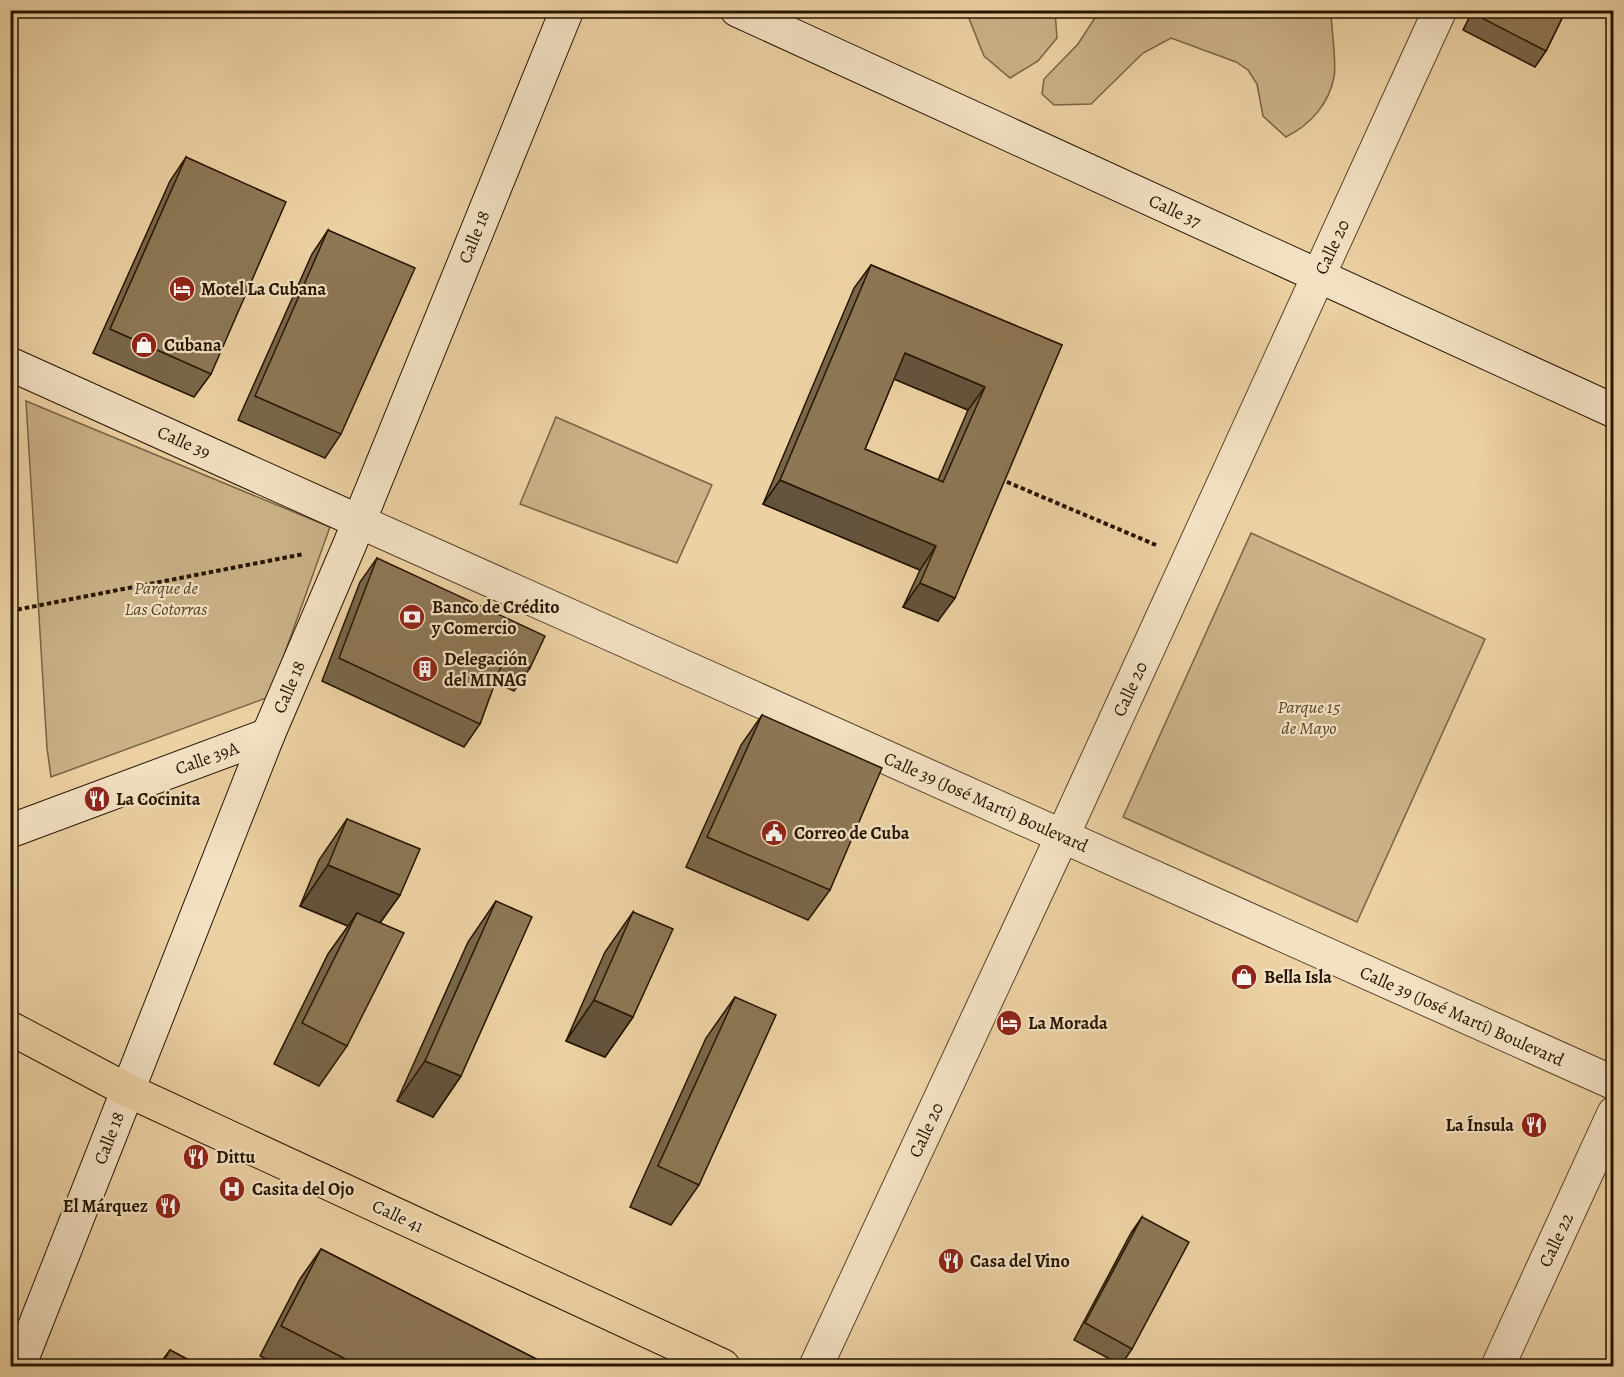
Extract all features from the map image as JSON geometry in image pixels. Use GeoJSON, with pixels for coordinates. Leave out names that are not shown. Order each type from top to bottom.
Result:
{"type":"FeatureCollection","features":[{"type":"Feature","properties":{"kind":"main road","name":"Calle 41"},"geometry":{"type":"LineString","coordinates":[[10,1028],[127,1090],[723,1366]]}},
{"type":"Feature","properties":{"kind":"street","name":"Calle 18"},"geometry":{"type":"LineString","coordinates":[[19,1366],[268,735],[567,10]]}},
{"type":"Feature","properties":{"kind":"street","name":"Calle 37"},"geometry":{"type":"LineString","coordinates":[[737,10],[1614,411]]}},
{"type":"Feature","properties":{"kind":"street","name":"Calle 20"},"geometry":{"type":"LineString","coordinates":[[816,1366],[1062,837],[1440,10]]}},
{"type":"Feature","properties":{"kind":"street","name":"Calle 39"},"geometry":{"type":"LineString","coordinates":[[10,364],[353,533]]}},
{"type":"Feature","properties":{"kind":"street","name":"Calle 39 (José Martí) Boulevard"},"geometry":{"type":"LineString","coordinates":[[353,533],[1062,837],[1614,1083]]}},
{"type":"Feature","properties":{"kind":"street","name":"Calle 39A"},"geometry":{"type":"LineString","coordinates":[[10,831],[268,735]]}},
{"type":"Feature","properties":{"kind":"street","name":"Calle 22"},"geometry":{"type":"LineString","coordinates":[[1498,1366],[1614,1113]]}},
{"type":"Feature","properties":{"kind":"path"},"geometry":{"type":"LineString","coordinates":[[999,479],[1189,558]]}},
{"type":"Feature","properties":{"kind":"path"},"geometry":{"type":"LineString","coordinates":[[10,611],[353,533]]}},
{"type":"Feature","properties":{"kind":"green space"},"geometry":{"type":"Polygon","coordinates":[[[1100,10],[1331,11],[1335,63],[1334,77],[1328,96],[1310,120],[1286,137],[1263,116],[1257,84],[1248,70],[1236,62],[1171,38],[1143,53],[1091,104],[1054,105],[1042,94],[1044,79],[1078,44],[1100,10]]]}},
{"type":"Feature","properties":{"kind":"green space"},"geometry":{"type":"Polygon","coordinates":[[[966,11],[1055,11],[1057,38],[1038,61],[1010,78],[984,56],[966,11]]]}},
{"type":"Feature","properties":{"kind":"green space","name":"Parque de Las Cotorras"},"geometry":{"type":"Polygon","coordinates":[[[26,401],[330,527],[269,697],[51,777],[47,748],[26,401]]]}},
{"type":"Feature","properties":{"kind":"green space"},"geometry":{"type":"Polygon","coordinates":[[[556,417],[712,485],[677,563],[520,504],[556,417]]]}},
{"type":"Feature","properties":{"kind":"green space","name":"Parque 15 de Mayo"},"geometry":{"type":"Polygon","coordinates":[[[1251,533],[1485,639],[1357,922],[1123,817],[1251,533]]]}},
{"type":"Feature","properties":{"kind":"building"},"geometry":{"type":"Polygon","coordinates":[[[1476,10],[1566,10],[1546,51],[1474,14],[1476,10]]]}},
{"type":"Feature","properties":{"kind":"building","name":"Motel La Cubana"},"geometry":{"type":"Polygon","coordinates":[[[186,157],[286,202],[211,374],[110,329],[186,157]]]}},
{"type":"Feature","properties":{"kind":"building"},"geometry":{"type":"Polygon","coordinates":[[[328,230],[415,268],[341,434],[255,396],[328,230]]]}},
{"type":"Feature","properties":{"kind":"building"},"geometry":{"type":"Polygon","coordinates":[[[871,265],[1062,345],[955,598],[920,583],[936,546],[780,480],[871,265]],[[905,353],[865,449],[943,482],[985,387],[905,353]]]}},
{"type":"Feature","properties":{"kind":"building","name":"Delegación del MINAG"},"geometry":{"type":"Polygon","coordinates":[[[377,558],[545,636],[530,668],[505,655],[480,724],[339,658],[377,558]]]}},
{"type":"Feature","properties":{"kind":"building","name":"Correo de Cuba"},"geometry":{"type":"Polygon","coordinates":[[[762,715],[882,768],[830,890],[707,837],[762,715]]]}},
{"type":"Feature","properties":{"kind":"building"},"geometry":{"type":"Polygon","coordinates":[[[347,819],[420,849],[400,895],[328,865],[347,819]]]}},
{"type":"Feature","properties":{"kind":"building"},"geometry":{"type":"Polygon","coordinates":[[[496,901],[532,917],[461,1076],[425,1061],[496,901]]]}},
{"type":"Feature","properties":{"kind":"building"},"geometry":{"type":"Polygon","coordinates":[[[633,912],[673,929],[633,1017],[594,1000],[633,912]]]}},
{"type":"Feature","properties":{"kind":"building"},"geometry":{"type":"Polygon","coordinates":[[[357,913],[404,933],[347,1046],[302,1023],[357,913]]]}},
{"type":"Feature","properties":{"kind":"building"},"geometry":{"type":"Polygon","coordinates":[[[735,997],[776,1015],[699,1185],[658,1166],[735,997]]]}},
{"type":"Feature","properties":{"kind":"building"},"geometry":{"type":"Polygon","coordinates":[[[1142,1217],[1189,1242],[1132,1349],[1085,1323],[1142,1217]]]}},
{"type":"Feature","properties":{"kind":"building"},"geometry":{"type":"Polygon","coordinates":[[[321,1249],[550,1366],[359,1366],[281,1326],[321,1249]]]}},
{"type":"Feature","properties":{"kind":"building"},"geometry":{"type":"Polygon","coordinates":[[[170,1350],[200,1366],[161,1366],[170,1350]]]}},
{"type":"Feature","properties":{"kind":"place","name":"Motel La Cubana"},"geometry":{"type":"Point","coordinates":[182,289]}},
{"type":"Feature","properties":{"kind":"place","name":"Cubana"},"geometry":{"type":"Point","coordinates":[144,345]}},
{"type":"Feature","properties":{"kind":"place","name":"Banco de Crédito y Comercio"},"geometry":{"type":"Point","coordinates":[412,617]}},
{"type":"Feature","properties":{"kind":"place","name":"Delegación del MINAG"},"geometry":{"type":"Point","coordinates":[425,669]}},
{"type":"Feature","properties":{"kind":"place","name":"La Cocinita"},"geometry":{"type":"Point","coordinates":[97,799]}},
{"type":"Feature","properties":{"kind":"place","name":"Correo de Cuba"},"geometry":{"type":"Point","coordinates":[774,833]}},
{"type":"Feature","properties":{"kind":"place","name":"Bella Isla"},"geometry":{"type":"Point","coordinates":[1244,977]}},
{"type":"Feature","properties":{"kind":"place","name":"La Morada"},"geometry":{"type":"Point","coordinates":[1009,1023]}},
{"type":"Feature","properties":{"kind":"place","name":"La Ínsula"},"geometry":{"type":"Point","coordinates":[1534,1125]}},
{"type":"Feature","properties":{"kind":"place","name":"Dittu"},"geometry":{"type":"Point","coordinates":[196,1157]}},
{"type":"Feature","properties":{"kind":"place","name":"Casita del Ojo"},"geometry":{"type":"Point","coordinates":[232,1189]}},
{"type":"Feature","properties":{"kind":"place","name":"El Márquez"},"geometry":{"type":"Point","coordinates":[168,1206]}},
{"type":"Feature","properties":{"kind":"place","name":"Casa del Vino"},"geometry":{"type":"Point","coordinates":[951,1261]}}]}
